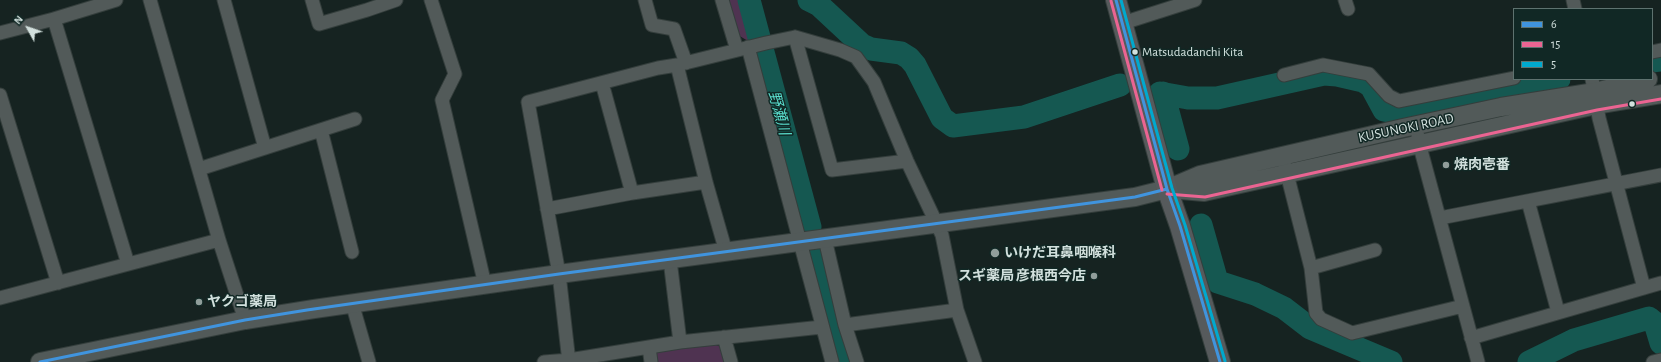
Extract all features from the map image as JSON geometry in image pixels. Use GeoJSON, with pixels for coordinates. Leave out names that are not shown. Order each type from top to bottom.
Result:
{"type":"FeatureCollection","features":[{"type":"Feature","properties":{"kind":"main road"},"geometry":{"type":"LineString","coordinates":[[1116,0],[1167,189],[1187,248],[1220,362]]}},
{"type":"Feature","properties":{"kind":"street"},"geometry":{"type":"LineString","coordinates":[[0,33],[54,19],[116,0]]}},
{"type":"Feature","properties":{"kind":"street"},"geometry":{"type":"LineString","coordinates":[[150,0],[219,240],[245,320]]}},
{"type":"Feature","properties":{"kind":"street"},"geometry":{"type":"LineString","coordinates":[[224,0],[265,148]]}},
{"type":"Feature","properties":{"kind":"street"},"geometry":{"type":"LineString","coordinates":[[312,0],[319,24],[366,5],[396,0]]}},
{"type":"Feature","properties":{"kind":"street"},"geometry":{"type":"LineString","coordinates":[[431,0],[455,74],[442,100],[485,285]]}},
{"type":"Feature","properties":{"kind":"street"},"geometry":{"type":"LineString","coordinates":[[645,0],[652,26],[674,29],[706,182],[726,252]]}},
{"type":"Feature","properties":{"kind":"street"},"geometry":{"type":"LineString","coordinates":[[722,0],[752,46],[800,243],[832,362]]}},
{"type":"Feature","properties":{"kind":"street"},"geometry":{"type":"LineString","coordinates":[[1123,23],[1195,0]]}},
{"type":"Feature","properties":{"kind":"street"},"geometry":{"type":"LineString","coordinates":[[54,19],[128,264]]}},
{"type":"Feature","properties":{"kind":"street"},"geometry":{"type":"LineString","coordinates":[[795,37],[832,170],[907,161]]}},
{"type":"Feature","properties":{"kind":"street"},"geometry":{"type":"LineString","coordinates":[[569,361],[559,274],[528,102],[658,68],[682,64],[752,46],[795,37],[840,50],[856,57],[874,82],[907,161],[942,235],[957,310],[975,362]]}},
{"type":"Feature","properties":{"kind":"street"},"geometry":{"type":"LineString","coordinates":[[1284,75],[1323,65],[1369,74],[1389,96],[1399,101],[1513,78]]}},
{"type":"Feature","properties":{"kind":"street","name":"KUSUNOKI ROAD"},"geometry":{"type":"LineString","coordinates":[[1285,164],[1417,125],[1501,107],[1643,80]]}},
{"type":"Feature","properties":{"kind":"street"},"geometry":{"type":"LineString","coordinates":[[602,83],[632,193]]}},
{"type":"Feature","properties":{"kind":"street"},"geometry":{"type":"LineString","coordinates":[[1594,89],[1616,183],[1644,288]]}},
{"type":"Feature","properties":{"kind":"street","name":"KUSUNOKI ROAD"},"geometry":{"type":"LineString","coordinates":[[40,362],[245,320],[352,303],[1135,197],[1167,189],[1200,176],[1419,143],[1594,89],[1661,94]]}},
{"type":"Feature","properties":{"kind":"street"},"geometry":{"type":"LineString","coordinates":[[0,95],[58,283]]}},
{"type":"Feature","properties":{"kind":"street"},"geometry":{"type":"LineString","coordinates":[[199,169],[355,119]]}},
{"type":"Feature","properties":{"kind":"street"},"geometry":{"type":"LineString","coordinates":[[1417,125],[1419,143],[1478,362]]}},
{"type":"Feature","properties":{"kind":"street"},"geometry":{"type":"LineString","coordinates":[[321,130],[352,252]]}},
{"type":"Feature","properties":{"kind":"street"},"geometry":{"type":"LineString","coordinates":[[1285,164],[1311,268],[1316,313],[1321,319],[1352,333],[1463,306]]}},
{"type":"Feature","properties":{"kind":"street"},"geometry":{"type":"LineString","coordinates":[[1440,218],[1661,175]]}},
{"type":"Feature","properties":{"kind":"street"},"geometry":{"type":"LineString","coordinates":[[548,209],[632,193],[706,182]]}},
{"type":"Feature","properties":{"kind":"street"},"geometry":{"type":"LineString","coordinates":[[1528,201],[1558,312]]}},
{"type":"Feature","properties":{"kind":"street"},"geometry":{"type":"LineString","coordinates":[[825,239],[845,325],[857,362]]}},
{"type":"Feature","properties":{"kind":"street"},"geometry":{"type":"LineString","coordinates":[[0,298],[219,240]]}},
{"type":"Feature","properties":{"kind":"street"},"geometry":{"type":"LineString","coordinates":[[1311,268],[1376,250]]}},
{"type":"Feature","properties":{"kind":"street"},"geometry":{"type":"LineString","coordinates":[[670,260],[680,342]]}},
{"type":"Feature","properties":{"kind":"street"},"geometry":{"type":"LineString","coordinates":[[1471,338],[1661,283]]}},
{"type":"Feature","properties":{"kind":"street"},"geometry":{"type":"LineString","coordinates":[[352,303],[369,362]]}},
{"type":"Feature","properties":{"kind":"street"},"geometry":{"type":"LineString","coordinates":[[845,325],[957,310]]}},
{"type":"Feature","properties":{"kind":"street"},"geometry":{"type":"LineString","coordinates":[[544,362],[569,361],[680,342],[822,327]]}},
{"type":"Feature","properties":{"kind":"street"},"geometry":{"type":"LineString","coordinates":[[724,337],[731,362]]}},
{"type":"Feature","properties":{"kind":"street"},"geometry":{"type":"LineString","coordinates":[[649,347],[651,362]]}},
{"type":"Feature","properties":{"kind":"street"},"geometry":{"type":"LineString","coordinates":[[1654,362],[1661,360]]}},
{"type":"Feature","properties":{"kind":"shaded area"},"geometry":{"type":"Polygon","coordinates":[[[728,0],[742,0],[753,39],[748,41],[738,35],[728,0]]]}},
{"type":"Feature","properties":{"kind":"shaded area"},"geometry":{"type":"Polygon","coordinates":[[[714,344],[721,347],[725,362],[655,362],[654,356],[659,351],[714,344]]]}},
{"type":"Feature","properties":{"kind":"waterway","name":"野瀬川"},"geometry":{"type":"LineString","coordinates":[[749,0],[810,227]]}},
{"type":"Feature","properties":{"kind":"waterway"},"geometry":{"type":"LineString","coordinates":[[809,0],[819,5],[862,45],[871,49],[901,53],[909,58],[915,65],[942,118],[953,126],[1024,117],[1120,85]]}},
{"type":"Feature","properties":{"kind":"waterway"},"geometry":{"type":"LineString","coordinates":[[1653,61],[1661,60]]}},
{"type":"Feature","properties":{"kind":"waterway"},"geometry":{"type":"LineString","coordinates":[[1160,93],[1188,98],[1217,98],[1324,74],[1337,75],[1363,81],[1371,86],[1384,110],[1389,111],[1554,80]]}},
{"type":"Feature","properties":{"kind":"waterway"},"geometry":{"type":"LineString","coordinates":[[1163,93],[1178,149]]}},
{"type":"Feature","properties":{"kind":"waterway"},"geometry":{"type":"LineString","coordinates":[[1201,225],[1218,282],[1255,294],[1284,308],[1310,328],[1391,362]]}},
{"type":"Feature","properties":{"kind":"waterway","name":"野瀬川"},"geometry":{"type":"LineString","coordinates":[[816,254],[845,362]]}},
{"type":"Feature","properties":{"kind":"waterway"},"geometry":{"type":"LineString","coordinates":[[1529,362],[1574,340],[1649,318],[1655,323],[1661,343]]}},
{"type":"Feature","properties":{"kind":"transit line","name":"6"},"geometry":{"type":"LineString","coordinates":[[1116,0],[1167,189],[1180,226],[1220,362]]}},
{"type":"Feature","properties":{"kind":"transit line","name":"5"},"geometry":{"type":"LineString","coordinates":[[1121,0],[1172,188],[1185,225],[1225,361]]}},
{"type":"Feature","properties":{"kind":"transit line","name":"15"},"geometry":{"type":"LineString","coordinates":[[1111,1],[1162,190]]}},
{"type":"Feature","properties":{"kind":"transit line","name":"15"},"geometry":{"type":"LineString","coordinates":[[1167,194],[1205,197],[1597,110],[1661,99]]}},
{"type":"Feature","properties":{"kind":"transit line","name":"6"},"geometry":{"type":"LineString","coordinates":[[40,362],[245,320],[307,310],[559,274],[1135,197],[1167,189]]}},
{"type":"Feature","properties":{"kind":"place","name":"Matsudadanchi Kita"},"geometry":{"type":"Point","coordinates":[1135,52]}},
{"type":"Feature","properties":{"kind":"place","name":"焼肉壱番"},"geometry":{"type":"Point","coordinates":[1446,165]}},
{"type":"Feature","properties":{"kind":"place","name":"いけだ耳鼻咽喉科"},"geometry":{"type":"Point","coordinates":[995,253]}},
{"type":"Feature","properties":{"kind":"place","name":"スギ薬局 彦根西今店"},"geometry":{"type":"Point","coordinates":[1094,276]}},
{"type":"Feature","properties":{"kind":"place","name":"ヤクゴ薬局"},"geometry":{"type":"Point","coordinates":[199,302]}}]}
